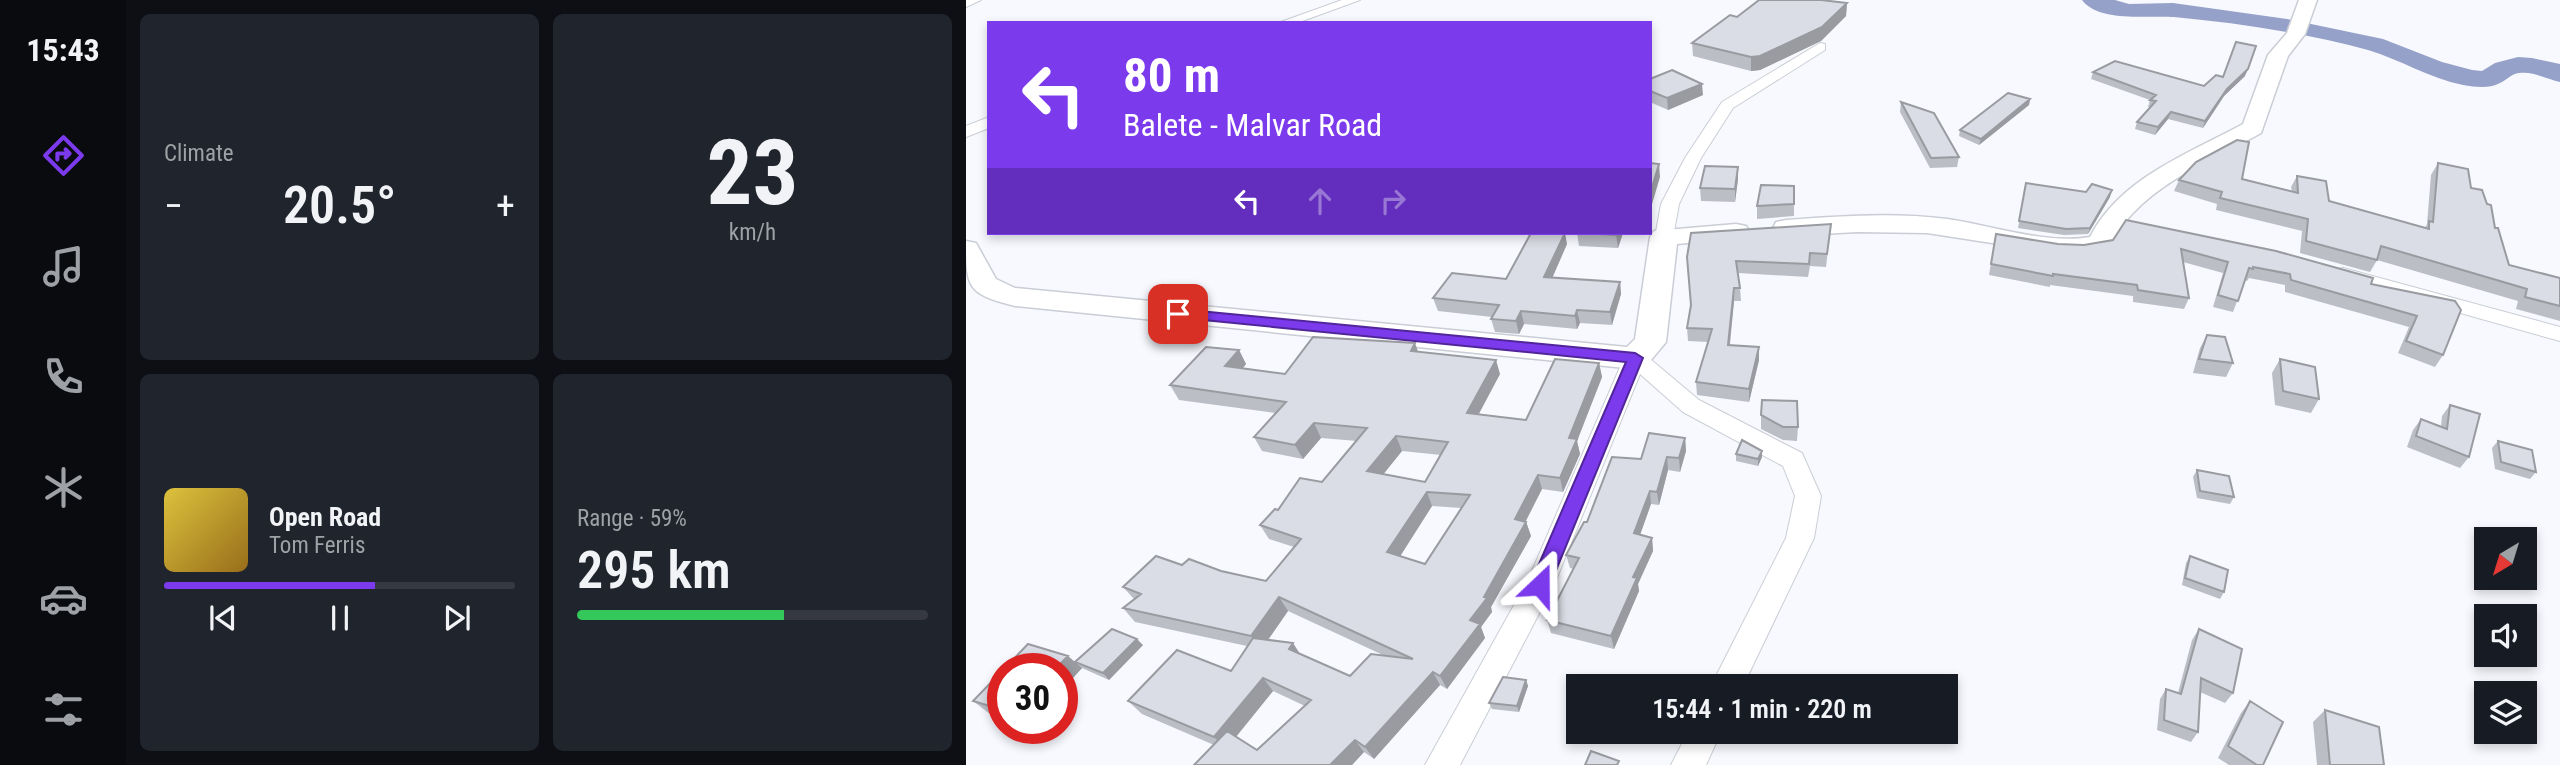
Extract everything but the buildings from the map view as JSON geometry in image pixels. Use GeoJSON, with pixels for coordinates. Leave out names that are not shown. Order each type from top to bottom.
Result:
{"type":"FeatureCollection","features":[{"type":"Feature","properties":{"kind":"main road"},"geometry":{"type":"LineString","coordinates":[[966,249],[984,285],[999,294],[1015,297],[1635,358],[1650,342],[1664,237],[1816,225],[1929,225],[2078,247],[2099,243],[2109,231],[2111,221],[2150,185],[2253,128],[2278,55],[2299,26],[2308,0]]}},
{"type":"Feature","properties":{"kind":"street"},"geometry":{"type":"LineString","coordinates":[[966,3],[975,0]]}},
{"type":"Feature","properties":{"kind":"street"},"geometry":{"type":"LineString","coordinates":[[1290,21],[1354,0]]}},
{"type":"Feature","properties":{"kind":"street"},"geometry":{"type":"LineString","coordinates":[[1664,237],[1670,204],[1693,158],[1727,105],[1820,47]]}},
{"type":"Feature","properties":{"kind":"street"},"geometry":{"type":"LineString","coordinates":[[966,132],[987,123]]}},
{"type":"Feature","properties":{"kind":"street"},"geometry":{"type":"LineString","coordinates":[[2111,221],[2138,227]]}},
{"type":"Feature","properties":{"kind":"street"},"geometry":{"type":"LineString","coordinates":[[2323,268],[2560,334]]}},
{"type":"Feature","properties":{"kind":"street"},"geometry":{"type":"LineString","coordinates":[[1442,765],[1540,585],[1635,358],[1691,406],[1793,460],[1808,496],[1800,538],[1733,674]]}},
{"type":"Feature","properties":{"kind":"street"},"geometry":{"type":"LineString","coordinates":[[1688,765],[1699,744]]}},
{"type":"Feature","properties":{"kind":"waterway"},"geometry":{"type":"LineString","coordinates":[[2094,0],[2129,11],[2173,10],[2208,14],[2354,39],[2382,46],[2433,68],[2465,77],[2485,79],[2501,70],[2525,65],[2560,74]]}},
{"type":"Feature","properties":{"kind":"route"},"geometry":{"type":"LineString","coordinates":[[1178,314],[1635,358],[1540,585]]}}]}
